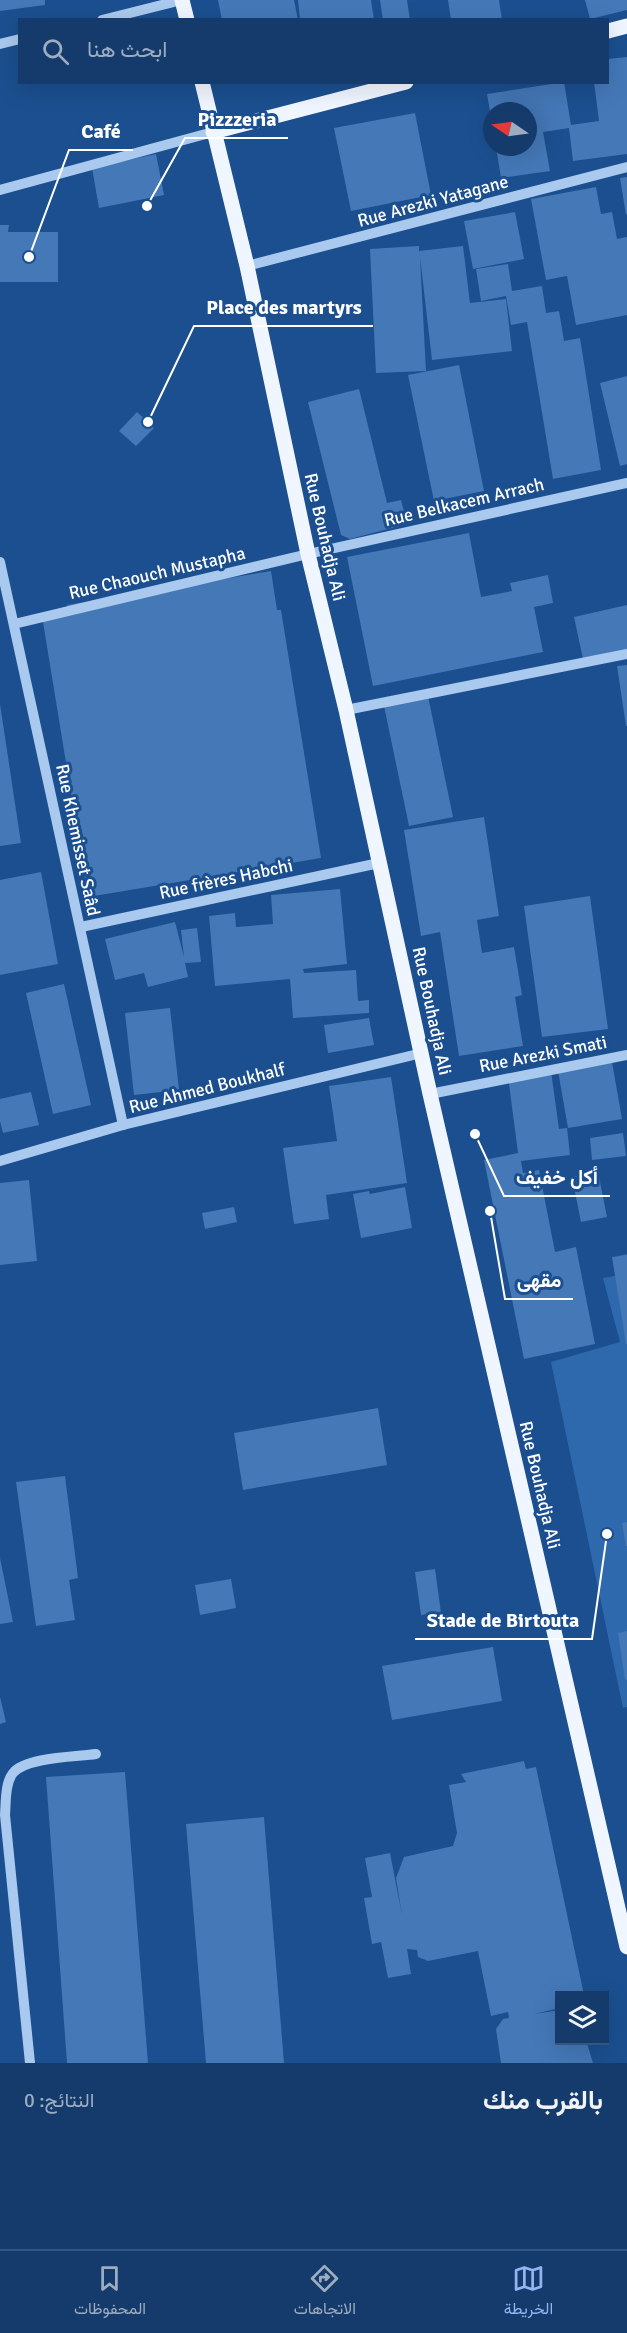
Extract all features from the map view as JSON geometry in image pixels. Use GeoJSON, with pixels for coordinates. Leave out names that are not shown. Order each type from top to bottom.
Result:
{"type":"FeatureCollection","features":[{"type":"Feature","properties":{"kind":"main road"},"geometry":{"type":"LineString","coordinates":[[182,0],[186,18]]}},
{"type":"Feature","properties":{"kind":"main road"},"geometry":{"type":"LineString","coordinates":[[609,31],[627,26]]}},
{"type":"Feature","properties":{"kind":"main road","name":"Rue Bouhadja Ali"},"geometry":{"type":"LineString","coordinates":[[202,84],[247,266],[308,554],[346,710],[430,1094],[627,1947]]}},
{"type":"Feature","properties":{"kind":"main road"},"geometry":{"type":"LineString","coordinates":[[213,132],[398,84]]}},
{"type":"Feature","properties":{"kind":"street"},"geometry":{"type":"LineString","coordinates":[[110,18],[182,0]]}},
{"type":"Feature","properties":{"kind":"street"},"geometry":{"type":"LineString","coordinates":[[0,44],[18,40]]}},
{"type":"Feature","properties":{"kind":"street"},"geometry":{"type":"LineString","coordinates":[[0,190],[213,132]]}},
{"type":"Feature","properties":{"kind":"street","name":"Rue Arezki Yatagane"},"geometry":{"type":"LineString","coordinates":[[247,266],[627,167]]}},
{"type":"Feature","properties":{"kind":"street","name":"Rue Belkacem Arrach"},"geometry":{"type":"LineString","coordinates":[[308,554],[627,483]]}},
{"type":"Feature","properties":{"kind":"street","name":"Rue Chaouch Mustapha"},"geometry":{"type":"LineString","coordinates":[[14,624],[308,554]]}},
{"type":"Feature","properties":{"kind":"street","name":"Rue Khemisset Saâd"},"geometry":{"type":"LineString","coordinates":[[0,562],[123,1125]]}},
{"type":"Feature","properties":{"kind":"street"},"geometry":{"type":"LineString","coordinates":[[346,710],[627,654]]}},
{"type":"Feature","properties":{"kind":"street","name":"Rue frères Habchi"},"geometry":{"type":"LineString","coordinates":[[81,927],[379,863]]}},
{"type":"Feature","properties":{"kind":"street","name":"Rue Ahmed Boukhalf"},"geometry":{"type":"LineString","coordinates":[[0,1161],[123,1125],[422,1053]]}},
{"type":"Feature","properties":{"kind":"street","name":"Rue Arezki Smati"},"geometry":{"type":"LineString","coordinates":[[430,1094],[627,1054]]}},
{"type":"Feature","properties":{"kind":"street"},"geometry":{"type":"LineString","coordinates":[[30,2063],[5,1815],[6,1790],[13,1773],[27,1763],[96,1754]]}},
{"type":"Feature","properties":{"kind":"shaded area"},"geometry":{"type":"Polygon","coordinates":[[[627,1254],[627,1707],[623,1708],[551,1362],[620,1342],[603,1278],[620,1275],[618,1256],[627,1254]]]}},
{"type":"Feature","properties":{"kind":"building"},"geometry":{"type":"Polygon","coordinates":[[[0,0],[45,0],[45,5],[0,11],[0,0]]]}},
{"type":"Feature","properties":{"kind":"building"},"geometry":{"type":"Polygon","coordinates":[[[218,0],[294,0],[298,18],[222,18],[218,0]]]}},
{"type":"Feature","properties":{"kind":"building"},"geometry":{"type":"Polygon","coordinates":[[[298,0],[371,0],[374,18],[300,18],[298,0]]]}},
{"type":"Feature","properties":{"kind":"building"},"geometry":{"type":"Polygon","coordinates":[[[380,0],[407,0],[410,18],[383,18],[380,0]]]}},
{"type":"Feature","properties":{"kind":"building"},"geometry":{"type":"Polygon","coordinates":[[[448,0],[499,0],[502,18],[451,18],[448,0]]]}},
{"type":"Feature","properties":{"kind":"building"},"geometry":{"type":"Polygon","coordinates":[[[585,0],[627,0],[627,10],[590,18],[585,0]]]}},
{"type":"Feature","properties":{"kind":"building"},"geometry":{"type":"Polygon","coordinates":[[[627,57],[627,154],[573,161],[569,128],[543,132],[550,171],[501,178],[497,156],[537,156],[537,102],[488,102],[487,94],[564,84],[571,125],[599,121],[594,84],[609,84],[609,59],[627,57]]]}},
{"type":"Feature","properties":{"kind":"building"},"geometry":{"type":"Polygon","coordinates":[[[415,113],[431,195],[351,211],[334,128],[415,113]]]}},
{"type":"Feature","properties":{"kind":"building"},"geometry":{"type":"Polygon","coordinates":[[[156,154],[164,195],[99,208],[92,168],[156,154]]]}},
{"type":"Feature","properties":{"kind":"building"},"geometry":{"type":"Polygon","coordinates":[[[627,177],[627,214],[626,215],[620,178],[627,177]]]}},
{"type":"Feature","properties":{"kind":"building"},"geometry":{"type":"Polygon","coordinates":[[[596,187],[601,214],[612,212],[617,239],[627,237],[627,315],[576,325],[567,276],[546,280],[531,199],[596,187]]]}},
{"type":"Feature","properties":{"kind":"building"},"geometry":{"type":"Polygon","coordinates":[[[515,212],[524,259],[473,269],[464,221],[515,212]]]}},
{"type":"Feature","properties":{"kind":"building"},"geometry":{"type":"Polygon","coordinates":[[[0,225],[9,225],[8,232],[58,232],[58,282],[0,282],[0,225]]]}},
{"type":"Feature","properties":{"kind":"building"},"geometry":{"type":"Polygon","coordinates":[[[419,246],[419,251],[463,246],[470,303],[506,299],[512,351],[432,360],[420,257],[426,371],[376,373],[370,249],[419,246]]]}},
{"type":"Feature","properties":{"kind":"building"},"geometry":{"type":"Polygon","coordinates":[[[508,264],[512,291],[542,286],[546,313],[559,311],[564,341],[580,338],[601,470],[553,479],[527,322],[511,325],[506,296],[481,301],[476,269],[508,264]]]}},
{"type":"Feature","properties":{"kind":"building"},"geometry":{"type":"Polygon","coordinates":[[[459,365],[484,491],[434,501],[408,375],[459,365]]]}},
{"type":"Feature","properties":{"kind":"building"},"geometry":{"type":"Polygon","coordinates":[[[627,376],[627,464],[620,466],[600,383],[627,376]]]}},
{"type":"Feature","properties":{"kind":"building"},"geometry":{"type":"Polygon","coordinates":[[[359,389],[387,503],[401,500],[407,524],[350,539],[341,535],[308,402],[359,389]]]}},
{"type":"Feature","properties":{"kind":"building"},"geometry":{"type":"Polygon","coordinates":[[[137,412],[154,428],[136,446],[119,431],[137,412]]]}},
{"type":"Feature","properties":{"kind":"building"},"geometry":{"type":"Polygon","coordinates":[[[469,533],[481,597],[512,591],[510,583],[548,575],[553,603],[534,607],[543,652],[373,686],[347,557],[469,533]]]}},
{"type":"Feature","properties":{"kind":"building"},"geometry":{"type":"Polygon","coordinates":[[[271,571],[277,610],[281,610],[321,858],[88,897],[42,616],[69,612],[67,605],[271,571]]]}},
{"type":"Feature","properties":{"kind":"building"},"geometry":{"type":"Polygon","coordinates":[[[627,605],[627,649],[583,659],[574,617],[627,605]]]}},
{"type":"Feature","properties":{"kind":"building"},"geometry":{"type":"Polygon","coordinates":[[[627,665],[627,726],[626,726],[617,666],[627,665]]]}},
{"type":"Feature","properties":{"kind":"building"},"geometry":{"type":"Polygon","coordinates":[[[428,696],[453,817],[409,826],[384,706],[428,696]]]}},
{"type":"Feature","properties":{"kind":"building"},"geometry":{"type":"Polygon","coordinates":[[[0,704],[21,843],[0,846],[0,704]]]}},
{"type":"Feature","properties":{"kind":"building"},"geometry":{"type":"Polygon","coordinates":[[[484,817],[499,916],[477,920],[482,953],[514,947],[522,995],[515,997],[523,1046],[459,1056],[440,932],[421,936],[404,830],[484,817]]]}},
{"type":"Feature","properties":{"kind":"building"},"geometry":{"type":"Polygon","coordinates":[[[41,872],[58,964],[0,975],[0,880],[41,872]]]}},
{"type":"Feature","properties":{"kind":"building"},"geometry":{"type":"Polygon","coordinates":[[[340,889],[347,964],[303,969],[304,973],[356,970],[358,1001],[369,1000],[369,1013],[293,1018],[290,979],[215,986],[209,916],[235,913],[236,927],[273,924],[271,895],[340,889]]]}},
{"type":"Feature","properties":{"kind":"building"},"geometry":{"type":"Polygon","coordinates":[[[590,896],[608,1029],[542,1037],[524,906],[590,896]]]}},
{"type":"Feature","properties":{"kind":"building"},"geometry":{"type":"Polygon","coordinates":[[[175,922],[184,957],[181,930],[197,928],[201,962],[185,963],[188,977],[148,987],[144,973],[115,980],[105,939],[175,922]]]}},
{"type":"Feature","properties":{"kind":"building"},"geometry":{"type":"Polygon","coordinates":[[[64,984],[91,1105],[53,1114],[26,993],[64,984]]]}},
{"type":"Feature","properties":{"kind":"building"},"geometry":{"type":"Polygon","coordinates":[[[170,1008],[179,1090],[134,1095],[125,1013],[170,1008]]]}},
{"type":"Feature","properties":{"kind":"building"},"geometry":{"type":"Polygon","coordinates":[[[369,1018],[374,1045],[328,1053],[324,1025],[369,1018]]]}},
{"type":"Feature","properties":{"kind":"building"},"geometry":{"type":"Polygon","coordinates":[[[612,1062],[622,1119],[568,1128],[558,1071],[612,1062]]]}},
{"type":"Feature","properties":{"kind":"building"},"geometry":{"type":"Polygon","coordinates":[[[551,1071],[559,1129],[567,1128],[570,1155],[521,1161],[523,1173],[539,1170],[555,1252],[576,1247],[595,1344],[524,1359],[484,1160],[518,1153],[508,1076],[551,1071]]]}},
{"type":"Feature","properties":{"kind":"building"},"geometry":{"type":"Polygon","coordinates":[[[391,1077],[407,1183],[326,1195],[329,1219],[294,1224],[283,1148],[337,1141],[329,1086],[391,1077]]]}},
{"type":"Feature","properties":{"kind":"building"},"geometry":{"type":"Polygon","coordinates":[[[31,1092],[39,1125],[3,1133],[0,1121],[0,1099],[31,1092]]]}},
{"type":"Feature","properties":{"kind":"building"},"geometry":{"type":"Polygon","coordinates":[[[623,1133],[626,1156],[592,1160],[590,1138],[623,1133]]]}},
{"type":"Feature","properties":{"kind":"building"},"geometry":{"type":"Polygon","coordinates":[[[598,1172],[607,1217],[581,1222],[572,1177],[598,1172]]]}},
{"type":"Feature","properties":{"kind":"building"},"geometry":{"type":"Polygon","coordinates":[[[29,1180],[37,1261],[0,1265],[0,1183],[29,1180]]]}},
{"type":"Feature","properties":{"kind":"building"},"geometry":{"type":"Polygon","coordinates":[[[405,1187],[412,1228],[361,1238],[353,1194],[369,1191],[370,1194],[405,1187]]]}},
{"type":"Feature","properties":{"kind":"building"},"geometry":{"type":"Polygon","coordinates":[[[234,1207],[237,1222],[205,1229],[202,1213],[234,1207]]]}},
{"type":"Feature","properties":{"kind":"building"},"geometry":{"type":"Polygon","coordinates":[[[627,1255],[627,1344],[626,1344],[612,1257],[627,1255]]]}},
{"type":"Feature","properties":{"kind":"building"},"geometry":{"type":"Polygon","coordinates":[[[378,1408],[387,1465],[243,1490],[234,1433],[378,1408]]]}},
{"type":"Feature","properties":{"kind":"building"},"geometry":{"type":"Polygon","coordinates":[[[65,1476],[78,1578],[69,1580],[75,1620],[36,1626],[16,1482],[65,1476]]]}},
{"type":"Feature","properties":{"kind":"building"},"geometry":{"type":"Polygon","coordinates":[[[627,1522],[627,1546],[626,1546],[622,1523],[627,1522]]]}},
{"type":"Feature","properties":{"kind":"building"},"geometry":{"type":"Polygon","coordinates":[[[0,1558],[13,1622],[0,1624],[0,1558]]]}},
{"type":"Feature","properties":{"kind":"building"},"geometry":{"type":"Polygon","coordinates":[[[435,1569],[441,1613],[421,1615],[415,1572],[435,1569]]]}},
{"type":"Feature","properties":{"kind":"building"},"geometry":{"type":"Polygon","coordinates":[[[231,1579],[236,1608],[200,1615],[195,1585],[231,1579]]]}},
{"type":"Feature","properties":{"kind":"building"},"geometry":{"type":"Polygon","coordinates":[[[627,1631],[627,1679],[625,1680],[618,1633],[627,1631]]]}},
{"type":"Feature","properties":{"kind":"building"},"geometry":{"type":"Polygon","coordinates":[[[493,1647],[502,1701],[392,1720],[382,1666],[493,1647]]]}},
{"type":"Feature","properties":{"kind":"building"},"geometry":{"type":"Polygon","coordinates":[[[0,1697],[6,1722],[0,1724],[0,1697]]]}},
{"type":"Feature","properties":{"kind":"building"},"geometry":{"type":"Polygon","coordinates":[[[524,1761],[526,1769],[536,1767],[583,1991],[555,1991],[555,2009],[534,2014],[555,2011],[555,2045],[588,2045],[593,2063],[501,2063],[496,2029],[503,2019],[509,2018],[508,2012],[491,2016],[478,1951],[428,1961],[418,1957],[417,1950],[407,1949],[411,1974],[388,1978],[381,1942],[372,1944],[364,1898],[372,1897],[365,1858],[390,1853],[402,1915],[396,1878],[404,1857],[453,1846],[457,1833],[449,1785],[466,1782],[461,1774],[524,1761]]]}},
{"type":"Feature","properties":{"kind":"building"},"geometry":{"type":"Polygon","coordinates":[[[125,1772],[148,2063],[67,2063],[46,1777],[125,1772]]]}},
{"type":"Feature","properties":{"kind":"building"},"geometry":{"type":"Polygon","coordinates":[[[264,1817],[284,2063],[206,2063],[186,1824],[264,1817]]]}},
{"type":"Feature","properties":{"kind":"place","name":"Pizzzeria"},"geometry":{"type":"Point","coordinates":[147,206]}},
{"type":"Feature","properties":{"kind":"place","name":"Café"},"geometry":{"type":"Point","coordinates":[29,257]}},
{"type":"Feature","properties":{"kind":"place","name":"Place des martyrs"},"geometry":{"type":"Point","coordinates":[148,422]}},
{"type":"Feature","properties":{"kind":"place","name":"أكل خفيف"},"geometry":{"type":"Point","coordinates":[475,1134]}},
{"type":"Feature","properties":{"kind":"place","name":"مقهى"},"geometry":{"type":"Point","coordinates":[490,1211]}},
{"type":"Feature","properties":{"kind":"place","name":"Stade de Birtouta"},"geometry":{"type":"Point","coordinates":[607,1534]}}]}
